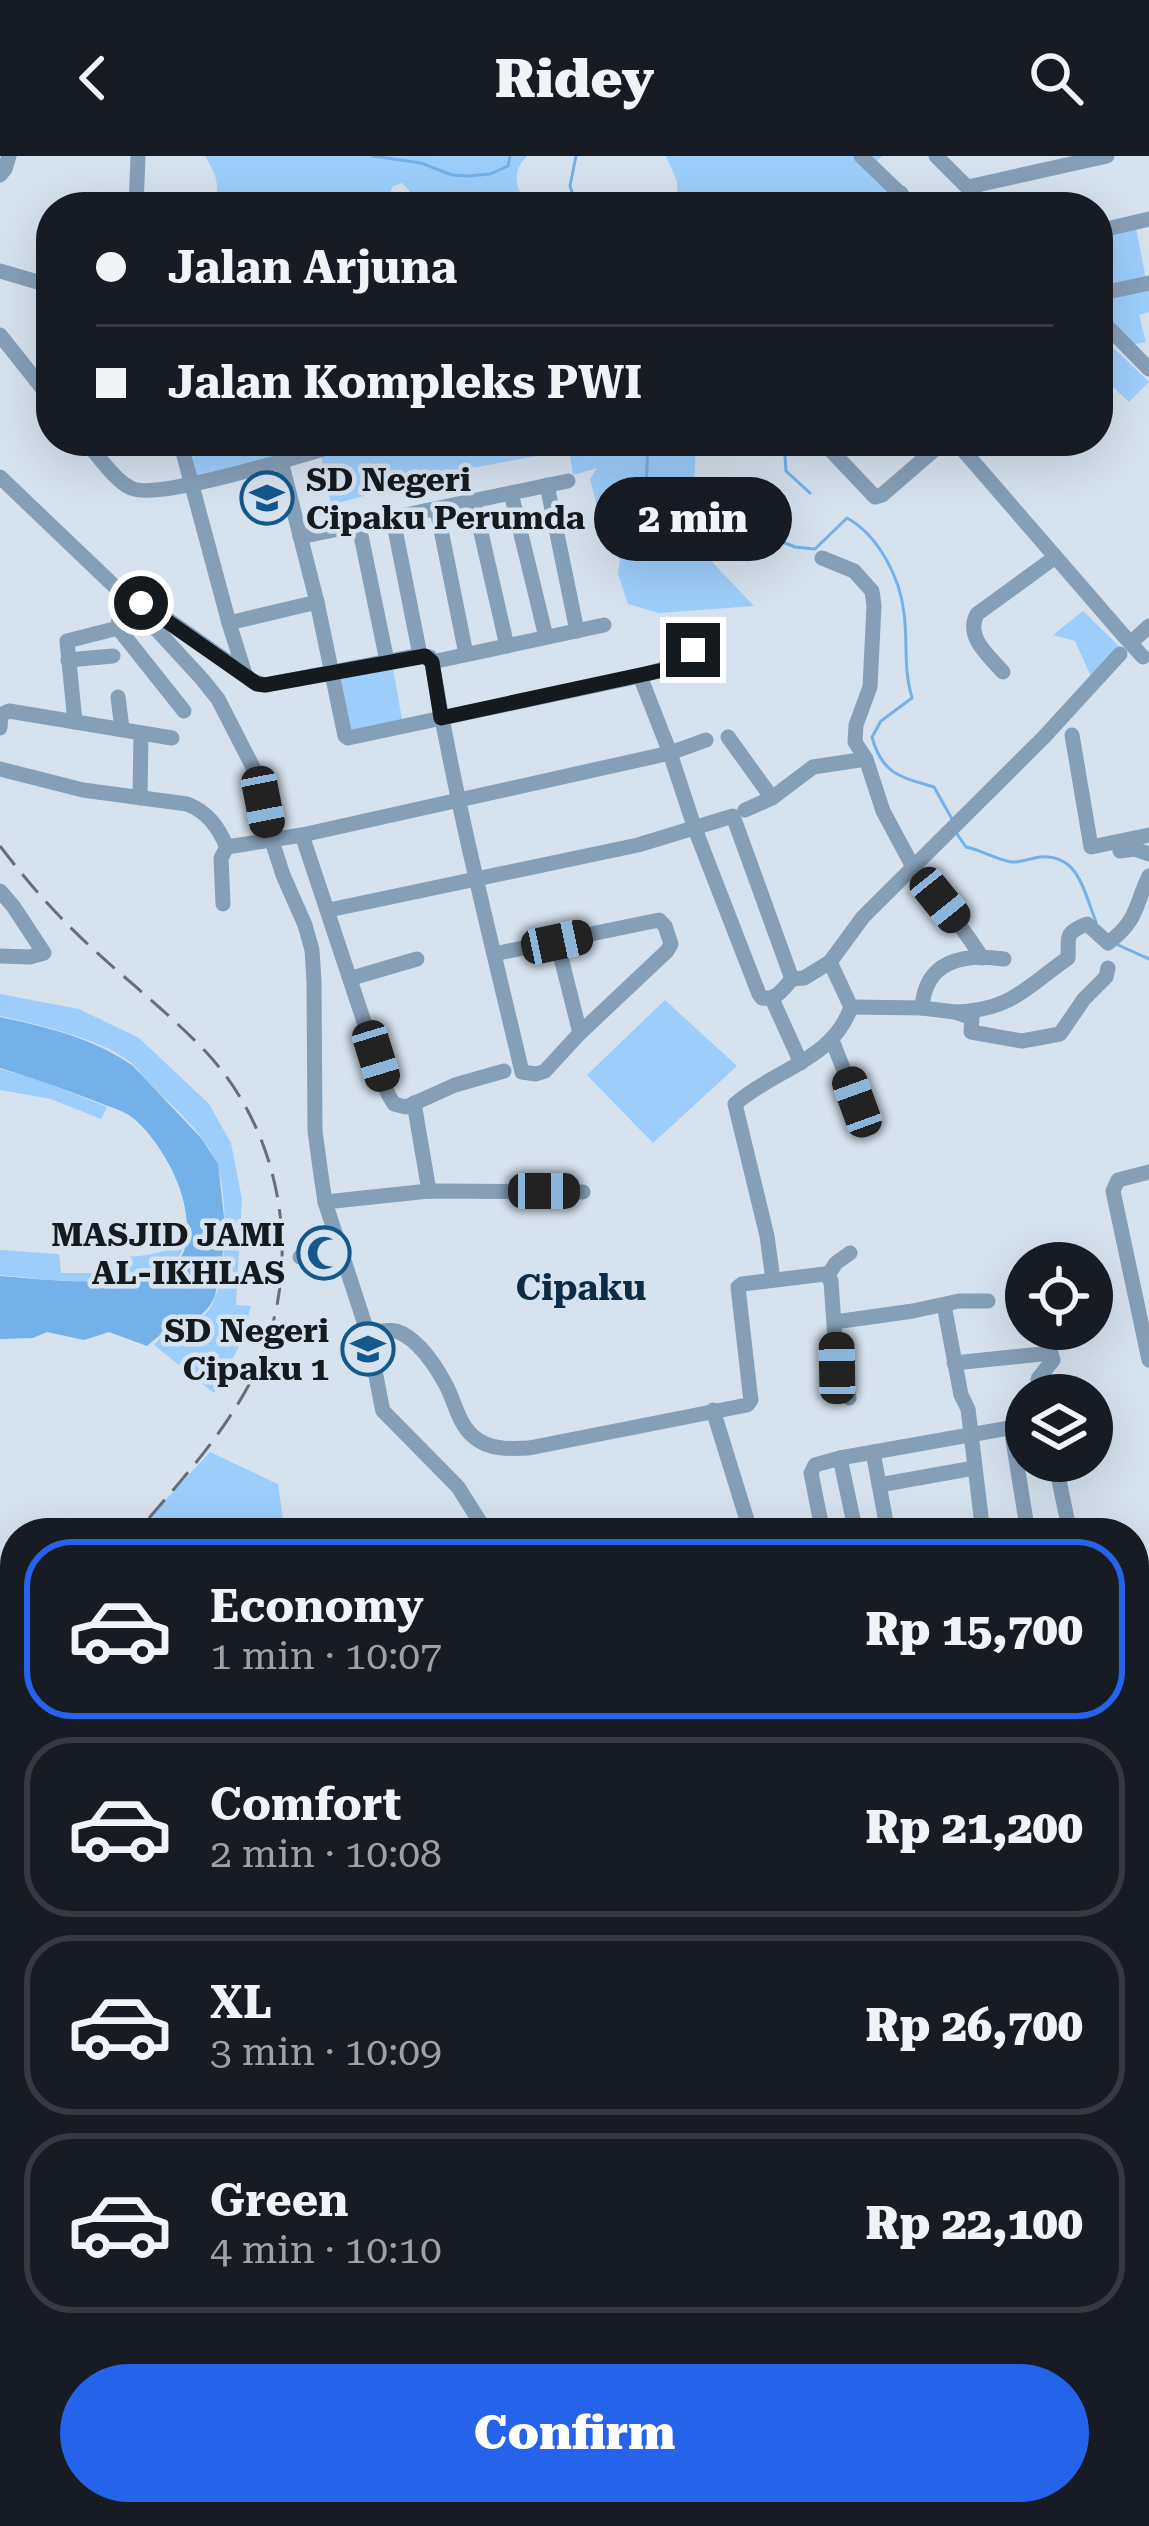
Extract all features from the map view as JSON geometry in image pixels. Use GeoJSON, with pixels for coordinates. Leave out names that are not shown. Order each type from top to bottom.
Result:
{"type":"FeatureCollection","features":[{"type":"Feature","properties":{"kind":"street"},"geometry":{"type":"LineString","coordinates":[[0,175],[9,156]]}},
{"type":"Feature","properties":{"kind":"street"},"geometry":{"type":"LineString","coordinates":[[137,192],[138,156]]}},
{"type":"Feature","properties":{"kind":"street"},"geometry":{"type":"LineString","coordinates":[[861,156],[900,192]]}},
{"type":"Feature","properties":{"kind":"street"},"geometry":{"type":"LineString","coordinates":[[936,156],[972,192]]}},
{"type":"Feature","properties":{"kind":"street"},"geometry":{"type":"LineString","coordinates":[[968,188],[1108,156]]}},
{"type":"Feature","properties":{"kind":"street"},"geometry":{"type":"LineString","coordinates":[[1113,227],[1149,219]]}},
{"type":"Feature","properties":{"kind":"street"},"geometry":{"type":"LineString","coordinates":[[0,271],[36,282]]}},
{"type":"Feature","properties":{"kind":"street"},"geometry":{"type":"LineString","coordinates":[[1113,291],[1149,283]]}},
{"type":"Feature","properties":{"kind":"street"},"geometry":{"type":"LineString","coordinates":[[1113,328],[1141,349],[1149,369]]}},
{"type":"Feature","properties":{"kind":"street"},"geometry":{"type":"LineString","coordinates":[[0,335],[36,380]]}},
{"type":"Feature","properties":{"kind":"street"},"geometry":{"type":"LineString","coordinates":[[99,456],[133,490],[190,484],[298,456]]}},
{"type":"Feature","properties":{"kind":"street"},"geometry":{"type":"LineString","coordinates":[[183,456],[245,674]]}},
{"type":"Feature","properties":{"kind":"street"},"geometry":{"type":"LineString","coordinates":[[836,456],[875,496],[931,456]]}},
{"type":"Feature","properties":{"kind":"street"},"geometry":{"type":"LineString","coordinates":[[961,456],[1146,660]]}},
{"type":"Feature","properties":{"kind":"street"},"geometry":{"type":"LineString","coordinates":[[280,461],[347,738],[640,676],[680,664],[693,650]]}},
{"type":"Feature","properties":{"kind":"street"},"geometry":{"type":"LineString","coordinates":[[0,477],[133,604],[218,699],[258,777],[272,841],[312,950],[315,1131],[325,1202],[368,1334],[383,1411],[458,1487],[478,1518]]}},
{"type":"Feature","properties":{"kind":"street"},"geometry":{"type":"LineString","coordinates":[[300,537],[568,481]]}},
{"type":"Feature","properties":{"kind":"street"},"geometry":{"type":"LineString","coordinates":[[547,485],[577,631]]}},
{"type":"Feature","properties":{"kind":"street"},"geometry":{"type":"LineString","coordinates":[[511,493],[546,638]]}},
{"type":"Feature","properties":{"kind":"street"},"geometry":{"type":"LineString","coordinates":[[474,502],[507,646]]}},
{"type":"Feature","properties":{"kind":"street"},"geometry":{"type":"LineString","coordinates":[[436,510],[466,654]]}},
{"type":"Feature","properties":{"kind":"street"},"geometry":{"type":"LineString","coordinates":[[393,519],[441,718],[476,880],[522,1072],[544,1071],[667,951],[670,941],[658,920],[494,954]]}},
{"type":"Feature","properties":{"kind":"street"},"geometry":{"type":"LineString","coordinates":[[359,526],[387,661]]}},
{"type":"Feature","properties":{"kind":"street"},"geometry":{"type":"LineString","coordinates":[[1003,672],[974,637],[973,620],[1054,558]]}},
{"type":"Feature","properties":{"kind":"street"},"geometry":{"type":"LineString","coordinates":[[822,559],[854,571],[874,598],[870,687],[855,742],[911,869],[982,958]]}},
{"type":"Feature","properties":{"kind":"street"},"geometry":{"type":"LineString","coordinates":[[229,623],[317,602]]}},
{"type":"Feature","properties":{"kind":"street"},"geometry":{"type":"LineString","coordinates":[[184,711],[118,628],[133,604],[141,603],[158,613],[252,681],[265,685],[387,661],[466,654],[604,625]]}},
{"type":"Feature","properties":{"kind":"street"},"geometry":{"type":"LineString","coordinates":[[1129,638],[1149,626]]}},
{"type":"Feature","properties":{"kind":"street"},"geometry":{"type":"LineString","coordinates":[[75,722],[67,640],[118,628]]}},
{"type":"Feature","properties":{"kind":"street"},"geometry":{"type":"LineString","coordinates":[[216,655],[235,644]]}},
{"type":"Feature","properties":{"kind":"street"},"geometry":{"type":"LineString","coordinates":[[772,999],[792,979],[804,978],[830,962],[863,917],[1044,737],[1120,654]]}},
{"type":"Feature","properties":{"kind":"street"},"geometry":{"type":"LineString","coordinates":[[68,660],[113,656]]}},
{"type":"Feature","properties":{"kind":"street"},"geometry":{"type":"LineString","coordinates":[[640,676],[759,994],[772,999]]}},
{"type":"Feature","properties":{"kind":"street"},"geometry":{"type":"LineString","coordinates":[[118,697],[122,729]]}},
{"type":"Feature","properties":{"kind":"street"},"geometry":{"type":"LineString","coordinates":[[0,728],[1,716],[10,711],[172,738]]}},
{"type":"Feature","properties":{"kind":"street"},"geometry":{"type":"LineString","coordinates":[[140,798],[141,733]]}},
{"type":"Feature","properties":{"kind":"street"},"geometry":{"type":"LineString","coordinates":[[1072,735],[1091,847],[1149,835]]}},
{"type":"Feature","properties":{"kind":"street"},"geometry":{"type":"LineString","coordinates":[[728,737],[772,798]]}},
{"type":"Feature","properties":{"kind":"street"},"geometry":{"type":"LineString","coordinates":[[223,904],[220,858],[227,847],[302,835],[670,753],[706,740]]}},
{"type":"Feature","properties":{"kind":"street"},"geometry":{"type":"LineString","coordinates":[[745,810],[772,798],[813,767],[866,759]]}},
{"type":"Feature","properties":{"kind":"street"},"geometry":{"type":"LineString","coordinates":[[0,769],[71,788],[200,809],[227,847]]}},
{"type":"Feature","properties":{"kind":"street"},"geometry":{"type":"LineString","coordinates":[[328,910],[638,845],[734,816],[792,979]]}},
{"type":"Feature","properties":{"kind":"street"},"geometry":{"type":"LineString","coordinates":[[302,835],[388,1094],[399,1107],[504,1071]]}},
{"type":"Feature","properties":{"kind":"street"},"geometry":{"type":"LineString","coordinates":[[1098,847],[1100,853],[1134,848],[1149,854]]}},
{"type":"Feature","properties":{"kind":"street"},"geometry":{"type":"LineString","coordinates":[[851,1007],[956,1012],[987,1009],[1016,998],[1068,958],[1066,940],[1072,930],[1087,924],[1113,940],[1139,907],[1149,876]]}},
{"type":"Feature","properties":{"kind":"street"},"geometry":{"type":"LineString","coordinates":[[0,891],[7,908],[44,953],[0,956]]}},
{"type":"Feature","properties":{"kind":"street"},"geometry":{"type":"LineString","coordinates":[[557,942],[580,1033]]}},
{"type":"Feature","properties":{"kind":"street"},"geometry":{"type":"LineString","coordinates":[[352,978],[417,959]]}},
{"type":"Feature","properties":{"kind":"street"},"geometry":{"type":"LineString","coordinates":[[922,1008],[931,974],[944,964],[1004,959]]}},
{"type":"Feature","properties":{"kind":"street"},"geometry":{"type":"LineString","coordinates":[[830,962],[851,1007]]}},
{"type":"Feature","properties":{"kind":"street"},"geometry":{"type":"LineString","coordinates":[[956,1012],[972,1018],[971,1032],[1022,1041],[1060,1034],[1106,977],[1108,968]]}},
{"type":"Feature","properties":{"kind":"street"},"geometry":{"type":"LineString","coordinates":[[772,999],[801,1063]]}},
{"type":"Feature","properties":{"kind":"street"},"geometry":{"type":"LineString","coordinates":[[773,1280],[735,1104],[832,1040],[851,1007]]}},
{"type":"Feature","properties":{"kind":"street"},"geometry":{"type":"LineString","coordinates":[[832,1040],[867,1129]]}},
{"type":"Feature","properties":{"kind":"street"},"geometry":{"type":"LineString","coordinates":[[414,1102],[429,1191]]}},
{"type":"Feature","properties":{"kind":"street"},"geometry":{"type":"LineString","coordinates":[[1149,1172],[1118,1180],[1113,1191],[1149,1360]]}},
{"type":"Feature","properties":{"kind":"street"},"geometry":{"type":"LineString","coordinates":[[325,1202],[429,1191],[583,1192]]}},
{"type":"Feature","properties":{"kind":"street"},"geometry":{"type":"LineString","coordinates":[[300,1257],[316,1241],[336,1237]]}},
{"type":"Feature","properties":{"kind":"street"},"geometry":{"type":"LineString","coordinates":[[828,1275],[850,1253]]}},
{"type":"Feature","properties":{"kind":"street"},"geometry":{"type":"LineString","coordinates":[[368,1334],[392,1330],[423,1351],[467,1429],[485,1444],[529,1448],[747,1405],[751,1400],[737,1291],[742,1284],[828,1275]]}},
{"type":"Feature","properties":{"kind":"street"},"geometry":{"type":"LineString","coordinates":[[828,1275],[838,1374],[844,1374],[849,1398]]}},
{"type":"Feature","properties":{"kind":"street"},"geometry":{"type":"LineString","coordinates":[[836,1322],[958,1301],[988,1301]]}},
{"type":"Feature","properties":{"kind":"street"},"geometry":{"type":"LineString","coordinates":[[944,1304],[961,1395],[968,1409],[981,1518]]}},
{"type":"Feature","properties":{"kind":"street"},"geometry":{"type":"LineString","coordinates":[[954,1363],[1051,1353],[1053,1360],[1042,1374]]}},
{"type":"Feature","properties":{"kind":"street"},"geometry":{"type":"LineString","coordinates":[[713,1411],[746,1518]]}},
{"type":"Feature","properties":{"kind":"street"},"geometry":{"type":"LineString","coordinates":[[820,1518],[812,1468],[840,1458],[1005,1428]]}},
{"type":"Feature","properties":{"kind":"street"},"geometry":{"type":"LineString","coordinates":[[873,1452],[885,1518]]}},
{"type":"Feature","properties":{"kind":"street"},"geometry":{"type":"LineString","coordinates":[[840,1458],[853,1518]]}},
{"type":"Feature","properties":{"kind":"street"},"geometry":{"type":"LineString","coordinates":[[879,1485],[974,1468]]}},
{"type":"Feature","properties":{"kind":"street"},"geometry":{"type":"LineString","coordinates":[[1023,1482],[1027,1518]]}},
{"type":"Feature","properties":{"kind":"street"},"geometry":{"type":"LineString","coordinates":[[1059,1482],[1067,1518]]}},
{"type":"Feature","properties":{"kind":"shaded area"},"geometry":{"type":"Polygon","coordinates":[[[205,156],[527,156],[518,169],[520,192],[409,192],[402,183],[390,192],[217,192],[216,178],[205,156]]]}},
{"type":"Feature","properties":{"kind":"shaded area"},"geometry":{"type":"Polygon","coordinates":[[[666,156],[882,156],[869,170],[891,192],[677,192],[666,156]]]}},
{"type":"Feature","properties":{"kind":"shaded area"},"geometry":{"type":"Polygon","coordinates":[[[1136,228],[1146,279],[1113,285],[1113,233],[1136,228]]]}},
{"type":"Feature","properties":{"kind":"shaded area"},"geometry":{"type":"Polygon","coordinates":[[[1149,290],[1149,312],[1139,315],[1146,342],[1131,345],[1113,328],[1113,297],[1149,290]]]}},
{"type":"Feature","properties":{"kind":"shaded area"},"geometry":{"type":"Polygon","coordinates":[[[1113,347],[1149,382],[1129,402],[1113,387],[1113,347]]]}},
{"type":"Feature","properties":{"kind":"shaded area"},"geometry":{"type":"Polygon","coordinates":[[[192,456],[290,456],[197,478],[192,456]]]}},
{"type":"Feature","properties":{"kind":"shaded area"},"geometry":{"type":"Polygon","coordinates":[[[321,456],[537,456],[450,472],[331,505],[321,456]]]}},
{"type":"Feature","properties":{"kind":"shaded area"},"geometry":{"type":"Polygon","coordinates":[[[570,456],[695,456],[694,488],[707,523],[701,545],[754,606],[659,613],[628,604],[618,574],[620,560],[590,479],[597,468],[573,475],[570,456]]]}},
{"type":"Feature","properties":{"kind":"shaded area"},"geometry":{"type":"Polygon","coordinates":[[[1083,611],[1124,651],[1094,683],[1075,641],[1053,635],[1083,611]]]}},
{"type":"Feature","properties":{"kind":"shaded area"},"geometry":{"type":"Polygon","coordinates":[[[393,668],[403,725],[345,736],[333,678],[393,668]]]}},
{"type":"Feature","properties":{"kind":"shaded area"},"geometry":{"type":"Polygon","coordinates":[[[0,994],[79,1009],[139,1038],[209,1104],[231,1143],[242,1199],[236,1305],[251,1306],[241,1343],[214,1393],[154,1345],[174,1324],[200,1319],[220,1282],[223,1192],[215,1159],[194,1128],[130,1062],[86,1039],[0,1016],[0,994]]]}},
{"type":"Feature","properties":{"kind":"shaded area"},"geometry":{"type":"Polygon","coordinates":[[[665,1000],[737,1066],[653,1143],[587,1075],[665,1000]]]}},
{"type":"Feature","properties":{"kind":"shaded area"},"geometry":{"type":"Polygon","coordinates":[[[0,1017],[86,1041],[133,1066],[202,1139],[218,1164],[226,1235],[215,1296],[194,1322],[174,1323],[147,1346],[109,1332],[84,1340],[47,1332],[33,1338],[0,1339],[0,1276],[89,1282],[157,1274],[179,1260],[187,1226],[175,1176],[138,1122],[117,1109],[0,1068],[0,1017]]]}},
{"type":"Feature","properties":{"kind":"shaded area"},"geometry":{"type":"Polygon","coordinates":[[[0,1069],[107,1107],[101,1119],[51,1099],[0,1090],[0,1069]]]}},
{"type":"Feature","properties":{"kind":"shaded area"},"geometry":{"type":"Polygon","coordinates":[[[188,1238],[172,1265],[132,1279],[86,1282],[0,1275],[0,1250],[59,1254],[61,1273],[113,1273],[123,1270],[122,1257],[157,1253],[188,1238]]]}},
{"type":"Feature","properties":{"kind":"shaded area"},"geometry":{"type":"Polygon","coordinates":[[[210,1452],[278,1484],[283,1518],[149,1518],[210,1452]]]}},
{"type":"Feature","properties":{"kind":"waterway"},"geometry":{"type":"LineString","coordinates":[[373,156],[468,176],[508,166],[510,156]]}},
{"type":"Feature","properties":{"kind":"waterway"},"geometry":{"type":"LineString","coordinates":[[572,192],[576,156]]}},
{"type":"Feature","properties":{"kind":"waterway"},"geometry":{"type":"LineString","coordinates":[[647,456],[646,492],[639,516],[665,515]]}},
{"type":"Feature","properties":{"kind":"waterway"},"geometry":{"type":"LineString","coordinates":[[785,456],[786,471],[810,493]]}},
{"type":"Feature","properties":{"kind":"waterway"},"geometry":{"type":"LineString","coordinates":[[686,517],[736,523],[795,547],[815,549],[847,518],[868,535],[886,558],[902,599],[912,698],[881,721],[872,737],[887,766],[902,777],[934,787],[952,819]]}},
{"type":"Feature","properties":{"kind":"waterway"},"geometry":{"type":"LineString","coordinates":[[957,834],[966,847],[1006,861],[1040,857],[1064,862],[1078,877],[1096,922]]}},
{"type":"Feature","properties":{"kind":"waterway"},"geometry":{"type":"LineString","coordinates":[[1118,945],[1149,959]]}},
{"type":"Feature","properties":{"kind":"railway"},"geometry":{"type":"LineString","coordinates":[[0,846],[67,924],[207,1053],[234,1088],[270,1167],[282,1253],[269,1338],[240,1400],[149,1518]]}},
{"type":"Feature","properties":{"kind":"place","name":"SD Negeri Cipaku Perumda"},"geometry":{"type":"Point","coordinates":[267,498]}},
{"type":"Feature","properties":{"kind":"place","name":"MASJID JAMI AL-IKHLAS"},"geometry":{"type":"Point","coordinates":[324,1253]}},
{"type":"Feature","properties":{"kind":"place","name":"SD Negeri Cipaku 1"},"geometry":{"type":"Point","coordinates":[368,1349]}},
{"type":"Feature","properties":{"kind":"district","name":"Cipaku"},"geometry":{"type":"Point","coordinates":[581,1288]}},
{"type":"Feature","properties":{"kind":"route"},"geometry":{"type":"LineString","coordinates":[[141,603],[257,684],[430,657],[441,718],[668,669],[693,650]]}}]}
